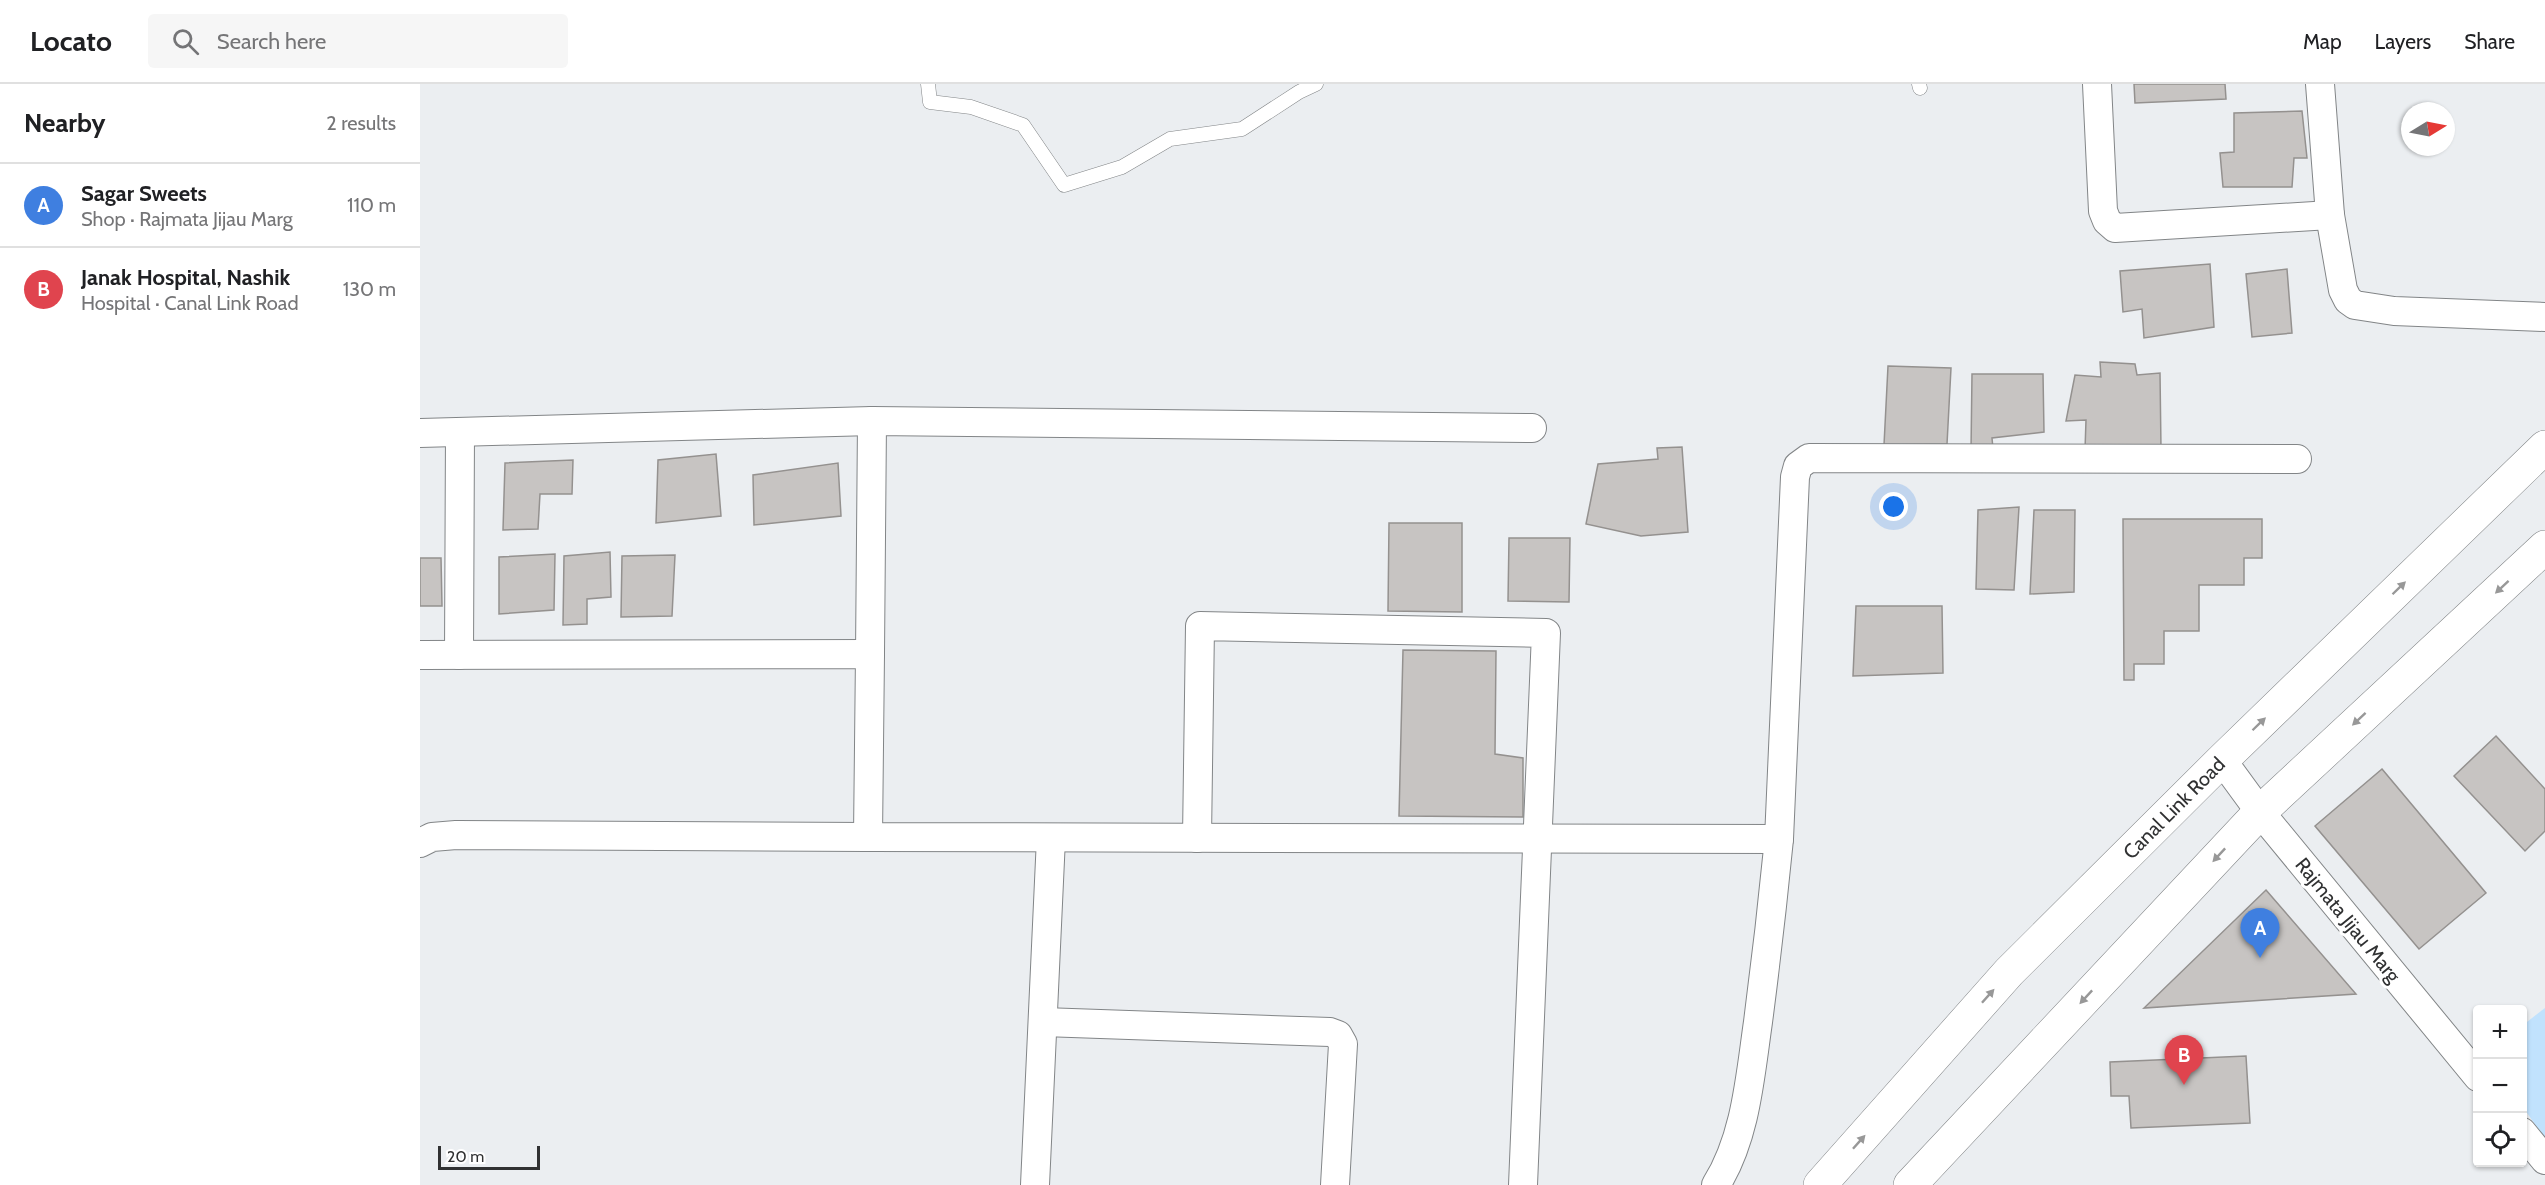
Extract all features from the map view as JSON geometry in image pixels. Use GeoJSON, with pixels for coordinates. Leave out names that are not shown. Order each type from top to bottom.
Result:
{"type":"FeatureCollection","features":[{"type":"Feature","properties":{"kind":"main road","name":"Canal Link Road"},"geometry":{"type":"LineString","coordinates":[[1820,1185],[2009,972],[2222,760],[2545,447]]}},
{"type":"Feature","properties":{"kind":"main road"},"geometry":{"type":"LineString","coordinates":[[1910,1185],[2260,812],[2545,547]]}},
{"type":"Feature","properties":{"kind":"street"},"geometry":{"type":"LineString","coordinates":[[2097,84],[2103,211],[2107,221],[2115,228],[2330,215]]}},
{"type":"Feature","properties":{"kind":"street"},"geometry":{"type":"LineString","coordinates":[[2320,84],[2330,215],[2343,290],[2348,300],[2355,305],[2394,311],[2545,317]]}},
{"type":"Feature","properties":{"kind":"street"},"geometry":{"type":"LineString","coordinates":[[868,837],[872,421]]}},
{"type":"Feature","properties":{"kind":"street"},"geometry":{"type":"LineString","coordinates":[[420,433],[872,421],[1532,428]]}},
{"type":"Feature","properties":{"kind":"street"},"geometry":{"type":"LineString","coordinates":[[459,655],[460,432]]}},
{"type":"Feature","properties":{"kind":"street"},"geometry":{"type":"LineString","coordinates":[[1716,1185],[1730,1162],[1748,1090],[1771,927],[1779,839],[1795,477],[1798,466],[1809,459],[2297,459]]}},
{"type":"Feature","properties":{"kind":"street"},"geometry":{"type":"LineString","coordinates":[[1197,838],[1200,626],[1546,633],[1523,1185]]}},
{"type":"Feature","properties":{"kind":"street"},"geometry":{"type":"LineString","coordinates":[[420,655],[870,654]]}},
{"type":"Feature","properties":{"kind":"street","name":"Rajmata Jijau Marg"},"geometry":{"type":"LineString","coordinates":[[2222,760],[2260,812],[2473,1071]]}},
{"type":"Feature","properties":{"kind":"street"},"geometry":{"type":"LineString","coordinates":[[420,843],[432,837],[456,835],[1779,839]]}},
{"type":"Feature","properties":{"kind":"street"},"geometry":{"type":"LineString","coordinates":[[1035,1185],[1051,838]]}},
{"type":"Feature","properties":{"kind":"street"},"geometry":{"type":"LineString","coordinates":[[1043,1022],[1330,1032],[1338,1035],[1343,1044],[1335,1185]]}},
{"type":"Feature","properties":{"kind":"lane"},"geometry":{"type":"LineString","coordinates":[[928,84],[930,102],[971,107],[1023,125],[1064,185],[1122,167],[1170,139],[1242,129],[1299,92],[1316,84]]}},
{"type":"Feature","properties":{"kind":"shaded area"},"geometry":{"type":"Polygon","coordinates":[[[2545,1008],[2545,1139],[2527,1113],[2527,1022],[2545,1008]]]}},
{"type":"Feature","properties":{"kind":"building"},"geometry":{"type":"Polygon","coordinates":[[[2134,84],[2225,84],[2226,99],[2135,103],[2134,84]]]}},
{"type":"Feature","properties":{"kind":"building"},"geometry":{"type":"Polygon","coordinates":[[[2302,111],[2307,158],[2294,158],[2292,187],[2223,187],[2220,153],[2234,152],[2234,113],[2302,111]]]}},
{"type":"Feature","properties":{"kind":"building"},"geometry":{"type":"Polygon","coordinates":[[[2210,264],[2214,327],[2144,338],[2142,309],[2123,312],[2120,271],[2210,264]]]}},
{"type":"Feature","properties":{"kind":"building"},"geometry":{"type":"Polygon","coordinates":[[[2287,269],[2292,333],[2252,337],[2246,274],[2287,269]]]}},
{"type":"Feature","properties":{"kind":"building"},"geometry":{"type":"Polygon","coordinates":[[[2100,362],[2135,364],[2137,375],[2160,373],[2161,449],[2085,450],[2086,420],[2066,421],[2075,375],[2101,377],[2100,362]]]}},
{"type":"Feature","properties":{"kind":"building"},"geometry":{"type":"Polygon","coordinates":[[[1888,366],[1951,368],[1947,444],[1884,445],[1888,366]]]}},
{"type":"Feature","properties":{"kind":"building"},"geometry":{"type":"Polygon","coordinates":[[[1972,374],[2043,374],[2044,432],[1992,438],[1993,449],[1971,451],[1972,374]]]}},
{"type":"Feature","properties":{"kind":"building"},"geometry":{"type":"Polygon","coordinates":[[[1682,447],[1688,532],[1641,536],[1586,524],[1598,464],[1658,459],[1657,448],[1682,447]]]}},
{"type":"Feature","properties":{"kind":"building"},"geometry":{"type":"Polygon","coordinates":[[[716,454],[721,516],[656,523],[658,460],[716,454]]]}},
{"type":"Feature","properties":{"kind":"building"},"geometry":{"type":"Polygon","coordinates":[[[573,460],[572,494],[540,494],[538,529],[503,530],[505,463],[573,460]]]}},
{"type":"Feature","properties":{"kind":"building"},"geometry":{"type":"Polygon","coordinates":[[[838,463],[841,516],[754,525],[753,475],[838,463]]]}},
{"type":"Feature","properties":{"kind":"building"},"geometry":{"type":"Polygon","coordinates":[[[2019,507],[2014,590],[1976,589],[1978,510],[2019,507]]]}},
{"type":"Feature","properties":{"kind":"building"},"geometry":{"type":"Polygon","coordinates":[[[2034,510],[2075,510],[2074,592],[2030,594],[2034,510]]]}},
{"type":"Feature","properties":{"kind":"building"},"geometry":{"type":"Polygon","coordinates":[[[2123,519],[2262,519],[2262,558],[2244,558],[2244,585],[2199,585],[2199,631],[2164,631],[2164,664],[2134,664],[2134,680],[2124,680],[2123,519]]]}},
{"type":"Feature","properties":{"kind":"building"},"geometry":{"type":"Polygon","coordinates":[[[1389,523],[1462,523],[1462,612],[1388,611],[1389,523]]]}},
{"type":"Feature","properties":{"kind":"building"},"geometry":{"type":"Polygon","coordinates":[[[1509,538],[1570,538],[1569,602],[1508,601],[1509,538]]]}},
{"type":"Feature","properties":{"kind":"building"},"geometry":{"type":"Polygon","coordinates":[[[610,552],[611,597],[587,599],[587,624],[563,625],[564,556],[610,552]]]}},
{"type":"Feature","properties":{"kind":"building"},"geometry":{"type":"Polygon","coordinates":[[[555,554],[554,610],[499,614],[499,557],[555,554]]]}},
{"type":"Feature","properties":{"kind":"building"},"geometry":{"type":"Polygon","coordinates":[[[675,555],[672,616],[621,617],[622,556],[675,555]]]}},
{"type":"Feature","properties":{"kind":"building"},"geometry":{"type":"Polygon","coordinates":[[[420,558],[441,558],[442,606],[420,606],[420,558]]]}},
{"type":"Feature","properties":{"kind":"building"},"geometry":{"type":"Polygon","coordinates":[[[1856,606],[1942,606],[1943,673],[1853,676],[1856,606]]]}},
{"type":"Feature","properties":{"kind":"building"},"geometry":{"type":"Polygon","coordinates":[[[1403,650],[1496,651],[1495,754],[1523,758],[1523,817],[1399,816],[1403,650]]]}},
{"type":"Feature","properties":{"kind":"building"},"geometry":{"type":"Polygon","coordinates":[[[2496,736],[2545,789],[2545,831],[2525,851],[2454,776],[2496,736]]]}},
{"type":"Feature","properties":{"kind":"building"},"geometry":{"type":"Polygon","coordinates":[[[2382,769],[2486,893],[2419,949],[2315,826],[2382,769]]]}},
{"type":"Feature","properties":{"kind":"building"},"geometry":{"type":"Polygon","coordinates":[[[2266,890],[2356,994],[2144,1008],[2266,890]]]}},
{"type":"Feature","properties":{"kind":"building"},"geometry":{"type":"Polygon","coordinates":[[[2246,1056],[2250,1123],[2131,1128],[2129,1096],[2111,1096],[2110,1062],[2246,1056]]]}},
{"type":"Feature","properties":{"kind":"place","name":"Sagar Sweets"},"geometry":{"type":"Point","coordinates":[2260,958]}},
{"type":"Feature","properties":{"kind":"place","name":"Janak Hospital, Nashik"},"geometry":{"type":"Point","coordinates":[2184,1085]}}]}
